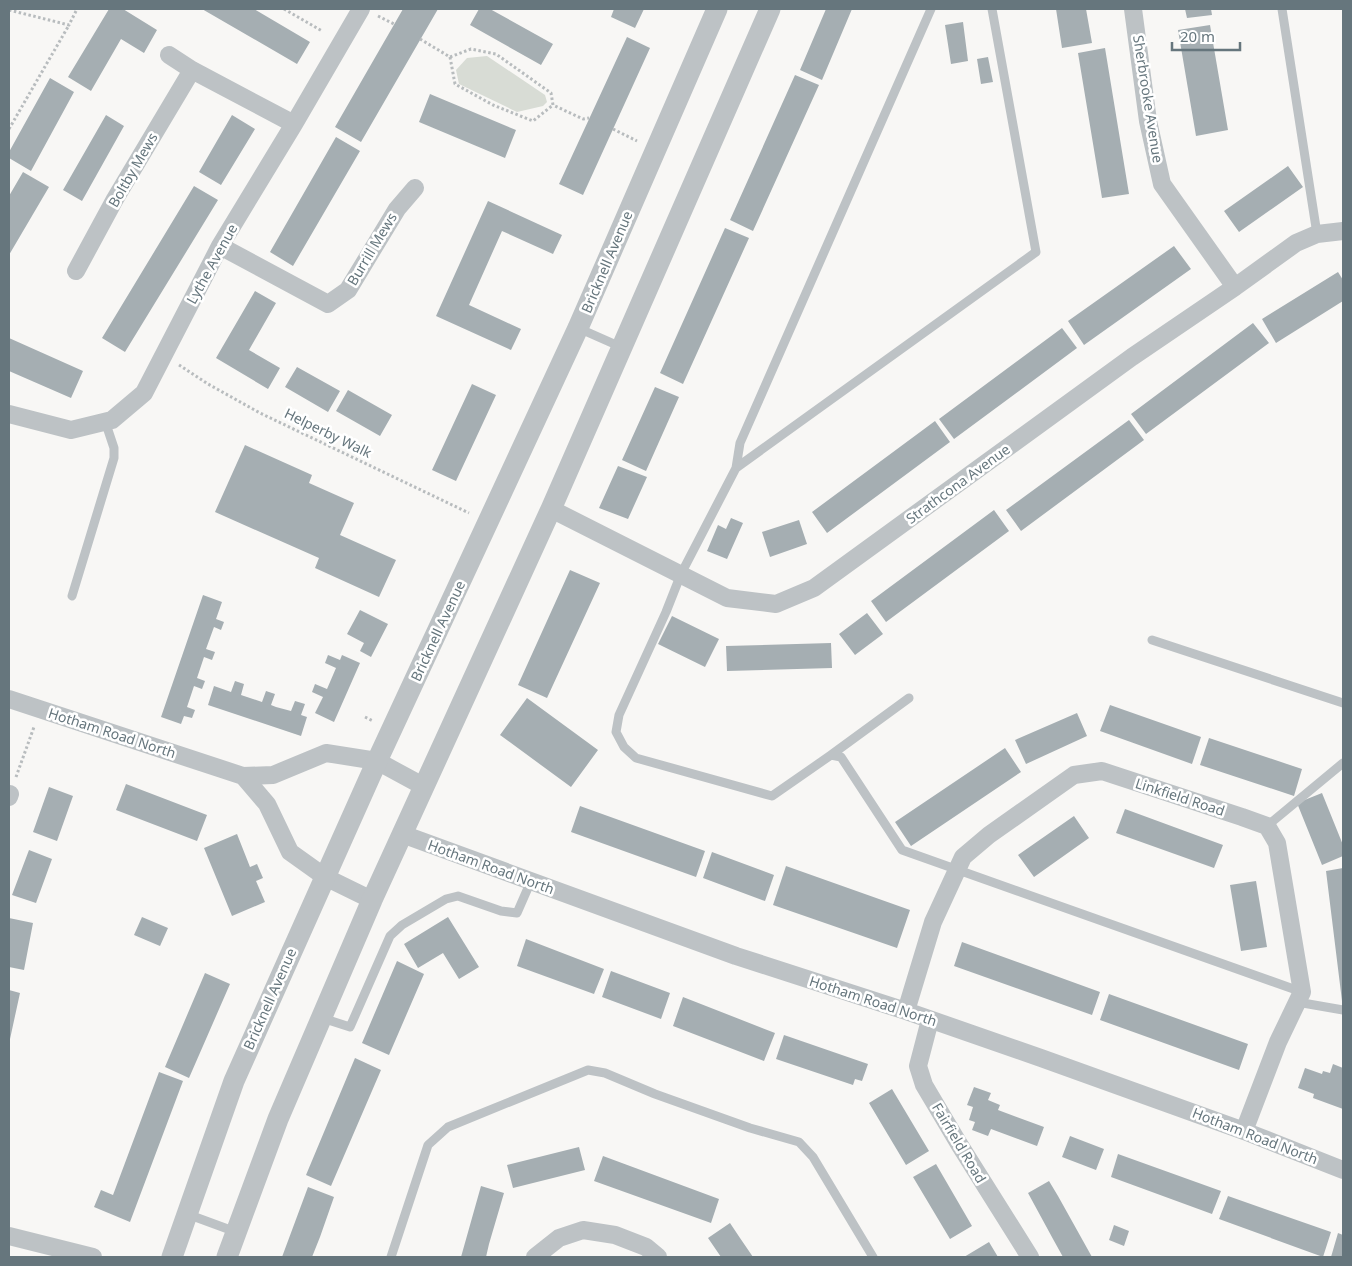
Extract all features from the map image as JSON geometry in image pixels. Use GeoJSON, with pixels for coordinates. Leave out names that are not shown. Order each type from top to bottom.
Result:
{"type":"FeatureCollection","features":[{"type":"Feature","properties":{"kind":"street","name":"Lythe Avenue"},"geometry":{"type":"LineString","coordinates":[[9,414],[71,430],[112,420],[144,393],[220,246],[361,9]]}},
{"type":"Feature","properties":{"kind":"street","name":"Bricknell Avenue"},"geometry":{"type":"LineString","coordinates":[[172,1257],[234,1081],[377,761],[578,328],[717,9]]}},
{"type":"Feature","properties":{"kind":"street"},"geometry":{"type":"LineString","coordinates":[[227,1257],[278,1119],[372,900],[551,510],[770,9]]}},
{"type":"Feature","properties":{"kind":"street","name":"Sherbrooke Avenue"},"geometry":{"type":"LineString","coordinates":[[1134,9],[1148,121],[1162,184],[1235,287]]}},
{"type":"Feature","properties":{"kind":"street"},"geometry":{"type":"LineString","coordinates":[[169,55],[192,70],[294,124]]}},
{"type":"Feature","properties":{"kind":"street","name":"Boltby Mews"},"geometry":{"type":"LineString","coordinates":[[76,271],[115,199],[192,70]]}},
{"type":"Feature","properties":{"kind":"street","name":"Burrill Mews"},"geometry":{"type":"LineString","coordinates":[[220,246],[328,304],[348,290],[397,209],[415,188]]}},
{"type":"Feature","properties":{"kind":"street","name":"Strathcona Avenue"},"geometry":{"type":"LineString","coordinates":[[551,510],[727,598],[776,604],[814,588],[1132,357],[1296,243],[1317,234],[1343,231]]}},
{"type":"Feature","properties":{"kind":"street","name":"Hotham Road North"},"geometry":{"type":"LineString","coordinates":[[9,699],[243,776],[273,775],[326,753],[377,761],[424,786]]}},
{"type":"Feature","properties":{"kind":"street","name":"Linkfield Road"},"geometry":{"type":"LineString","coordinates":[[906,1011],[933,922],[963,857],[989,835],[1074,775],[1102,771],[1267,826]]}},
{"type":"Feature","properties":{"kind":"street"},"geometry":{"type":"LineString","coordinates":[[243,776],[267,804],[290,852],[325,877],[372,900]]}},
{"type":"Feature","properties":{"kind":"street"},"geometry":{"type":"LineString","coordinates":[[1244,1132],[1278,1042],[1300,997],[1277,843],[1267,826]]}},
{"type":"Feature","properties":{"kind":"street","name":"Hotham Road North"},"geometry":{"type":"LineString","coordinates":[[402,834],[736,956],[906,1011],[1041,1058],[1343,1170]]}},
{"type":"Feature","properties":{"kind":"street","name":"Fairfield Road"},"geometry":{"type":"LineString","coordinates":[[930,1020],[918,1066],[924,1085],[1030,1257]]}},
{"type":"Feature","properties":{"kind":"street"},"geometry":{"type":"LineString","coordinates":[[535,1257],[559,1238],[583,1230],[614,1235],[646,1247],[658,1257]]}},
{"type":"Feature","properties":{"kind":"street"},"geometry":{"type":"LineString","coordinates":[[9,1236],[93,1257]]}},
{"type":"Feature","properties":{"kind":"lane"},"geometry":{"type":"LineString","coordinates":[[909,698],[772,796],[636,758],[624,746],[616,732],[619,715],[666,612],[681,574],[736,468],[740,444],[931,9]]}},
{"type":"Feature","properties":{"kind":"lane"},"geometry":{"type":"LineString","coordinates":[[736,468],[1036,252],[992,9]]}},
{"type":"Feature","properties":{"kind":"lane"},"geometry":{"type":"LineString","coordinates":[[1282,9],[1317,234]]}},
{"type":"Feature","properties":{"kind":"lane"},"geometry":{"type":"LineString","coordinates":[[578,328],[621,348]]}},
{"type":"Feature","properties":{"kind":"lane"},"geometry":{"type":"LineString","coordinates":[[72,596],[114,458],[114,448],[105,421]]}},
{"type":"Feature","properties":{"kind":"lane"},"geometry":{"type":"LineString","coordinates":[[1152,640],[1343,703]]}},
{"type":"Feature","properties":{"kind":"lane"},"geometry":{"type":"LineString","coordinates":[[831,755],[841,757],[902,850],[1300,997],[1343,1010]]}},
{"type":"Feature","properties":{"kind":"lane"},"geometry":{"type":"LineString","coordinates":[[1267,826],[1343,763]]}},
{"type":"Feature","properties":{"kind":"lane"},"geometry":{"type":"LineString","coordinates":[[322,1018],[350,1027],[390,936],[402,925],[446,899],[458,896],[501,911],[517,913],[531,881]]}},
{"type":"Feature","properties":{"kind":"lane"},"geometry":{"type":"LineString","coordinates":[[391,1257],[428,1145],[448,1126],[588,1070],[605,1072],[655,1094],[750,1128],[799,1142],[813,1157],[873,1257]]}},
{"type":"Feature","properties":{"kind":"lane"},"geometry":{"type":"LineString","coordinates":[[187,1214],[236,1232]]}},
{"type":"Feature","properties":{"kind":"path"},"geometry":{"type":"LineString","coordinates":[[9,129],[77,9]]}},
{"type":"Feature","properties":{"kind":"path"},"geometry":{"type":"LineString","coordinates":[[284,9],[322,31]]}},
{"type":"Feature","properties":{"kind":"path"},"geometry":{"type":"LineString","coordinates":[[9,10],[69,25]]}},
{"type":"Feature","properties":{"kind":"path"},"geometry":{"type":"LineString","coordinates":[[420,40],[450,57],[455,84],[493,105],[534,121],[553,105]]}},
{"type":"Feature","properties":{"kind":"path"},"geometry":{"type":"LineString","coordinates":[[450,57],[470,48],[496,54],[551,93],[553,105]]}},
{"type":"Feature","properties":{"kind":"path"},"geometry":{"type":"LineString","coordinates":[[553,105],[583,119],[589,118]]}},
{"type":"Feature","properties":{"kind":"path","name":"Helperby Walk"},"geometry":{"type":"LineString","coordinates":[[164,355],[208,384],[260,413],[488,522]]}},
{"type":"Feature","properties":{"kind":"path"},"geometry":{"type":"LineString","coordinates":[[9,796],[40,710]]}},
{"type":"Feature","properties":{"kind":"shaded area"},"geometry":{"type":"Polygon","coordinates":[[[487,56],[545,95],[547,102],[543,106],[517,112],[459,84],[456,70],[467,58],[487,56]]]}},
{"type":"Feature","properties":{"kind":"building"},"geometry":{"type":"Polygon","coordinates":[[[109,9],[123,9],[157,30],[144,53],[121,39],[91,91],[68,77],[109,9]]]}},
{"type":"Feature","properties":{"kind":"building"},"geometry":{"type":"Polygon","coordinates":[[[202,9],[254,9],[310,42],[297,64],[202,9]]]}},
{"type":"Feature","properties":{"kind":"building"},"geometry":{"type":"Polygon","coordinates":[[[403,9],[438,9],[361,142],[335,127],[403,9]]]}},
{"type":"Feature","properties":{"kind":"building"},"geometry":{"type":"Polygon","coordinates":[[[479,9],[490,9],[553,44],[541,65],[470,25],[479,9]]]}},
{"type":"Feature","properties":{"kind":"building"},"geometry":{"type":"Polygon","coordinates":[[[614,9],[644,9],[635,28],[611,17],[614,9]]]}},
{"type":"Feature","properties":{"kind":"building"},"geometry":{"type":"Polygon","coordinates":[[[826,9],[852,9],[822,80],[800,70],[826,9]]]}},
{"type":"Feature","properties":{"kind":"building"},"geometry":{"type":"Polygon","coordinates":[[[1056,9],[1086,9],[1092,43],[1062,48],[1056,9]]]}},
{"type":"Feature","properties":{"kind":"building"},"geometry":{"type":"Polygon","coordinates":[[[1185,9],[1211,9],[1212,15],[1187,18],[1185,9]]]}},
{"type":"Feature","properties":{"kind":"building"},"geometry":{"type":"Polygon","coordinates":[[[963,22],[968,61],[951,64],[945,25],[963,22]]]}},
{"type":"Feature","properties":{"kind":"building"},"geometry":{"type":"Polygon","coordinates":[[[1210,25],[1228,130],[1196,136],[1178,30],[1210,25]]]}},
{"type":"Feature","properties":{"kind":"building"},"geometry":{"type":"Polygon","coordinates":[[[627,37],[650,48],[583,195],[559,184],[627,37]]]}},
{"type":"Feature","properties":{"kind":"building"},"geometry":{"type":"Polygon","coordinates":[[[1105,48],[1129,194],[1102,198],[1078,53],[1105,48]]]}},
{"type":"Feature","properties":{"kind":"building"},"geometry":{"type":"Polygon","coordinates":[[[988,57],[993,82],[981,84],[977,59],[988,57]]]}},
{"type":"Feature","properties":{"kind":"building"},"geometry":{"type":"Polygon","coordinates":[[[795,75],[819,85],[753,231],[730,220],[795,75]]]}},
{"type":"Feature","properties":{"kind":"building"},"geometry":{"type":"Polygon","coordinates":[[[50,78],[74,92],[31,171],[9,158],[9,152],[50,78]]]}},
{"type":"Feature","properties":{"kind":"building"},"geometry":{"type":"Polygon","coordinates":[[[430,94],[516,130],[505,158],[419,122],[430,94]]]}},
{"type":"Feature","properties":{"kind":"building"},"geometry":{"type":"Polygon","coordinates":[[[106,115],[124,126],[82,201],[63,190],[106,115]]]}},
{"type":"Feature","properties":{"kind":"building"},"geometry":{"type":"Polygon","coordinates":[[[232,115],[255,129],[221,185],[199,172],[232,115]]]}},
{"type":"Feature","properties":{"kind":"building"},"geometry":{"type":"Polygon","coordinates":[[[336,137],[360,151],[293,266],[270,252],[336,137]]]}},
{"type":"Feature","properties":{"kind":"building"},"geometry":{"type":"Polygon","coordinates":[[[1288,166],[1303,187],[1239,232],[1224,211],[1288,166]]]}},
{"type":"Feature","properties":{"kind":"building"},"geometry":{"type":"Polygon","coordinates":[[[23,172],[49,187],[9,255],[9,196],[23,172]]]}},
{"type":"Feature","properties":{"kind":"building"},"geometry":{"type":"Polygon","coordinates":[[[194,186],[218,200],[125,352],[102,338],[194,186]]]}},
{"type":"Feature","properties":{"kind":"building"},"geometry":{"type":"Polygon","coordinates":[[[488,201],[562,235],[553,254],[502,231],[469,305],[521,329],[511,350],[436,316],[488,201]]]}},
{"type":"Feature","properties":{"kind":"building"},"geometry":{"type":"Polygon","coordinates":[[[725,228],[749,238],[683,384],[660,373],[725,228]]]}},
{"type":"Feature","properties":{"kind":"building"},"geometry":{"type":"Polygon","coordinates":[[[1174,246],[1191,269],[1084,345],[1068,321],[1174,246]]]}},
{"type":"Feature","properties":{"kind":"building"},"geometry":{"type":"Polygon","coordinates":[[[1338,272],[1343,280],[1343,301],[1276,343],[1262,319],[1338,272]]]}},
{"type":"Feature","properties":{"kind":"building"},"geometry":{"type":"Polygon","coordinates":[[[255,291],[276,303],[249,350],[280,368],[268,389],[216,358],[255,291]]]}},
{"type":"Feature","properties":{"kind":"building"},"geometry":{"type":"Polygon","coordinates":[[[1253,323],[1269,343],[1146,434],[1131,414],[1253,323]]]}},
{"type":"Feature","properties":{"kind":"building"},"geometry":{"type":"Polygon","coordinates":[[[1062,328],[1077,348],[954,439],[939,419],[1062,328]]]}},
{"type":"Feature","properties":{"kind":"building"},"geometry":{"type":"Polygon","coordinates":[[[9,338],[83,371],[71,398],[9,371],[9,338]]]}},
{"type":"Feature","properties":{"kind":"building"},"geometry":{"type":"Polygon","coordinates":[[[297,367],[340,391],[328,412],[285,387],[297,367]]]}},
{"type":"Feature","properties":{"kind":"building"},"geometry":{"type":"Polygon","coordinates":[[[472,384],[496,395],[456,481],[432,470],[472,384]]]}},
{"type":"Feature","properties":{"kind":"building"},"geometry":{"type":"Polygon","coordinates":[[[655,387],[679,397],[646,471],[622,460],[655,387]]]}},
{"type":"Feature","properties":{"kind":"building"},"geometry":{"type":"Polygon","coordinates":[[[348,390],[392,415],[380,436],[336,411],[348,390]]]}},
{"type":"Feature","properties":{"kind":"building"},"geometry":{"type":"Polygon","coordinates":[[[1129,420],[1144,440],[1021,531],[1006,510],[1129,420]]]}},
{"type":"Feature","properties":{"kind":"building"},"geometry":{"type":"Polygon","coordinates":[[[935,421],[950,442],[827,533],[812,512],[935,421]]]}},
{"type":"Feature","properties":{"kind":"building"},"geometry":{"type":"Polygon","coordinates":[[[245,445],[312,475],[309,483],[354,503],[340,535],[396,560],[379,597],[315,568],[319,558],[215,512],[245,445]]]}},
{"type":"Feature","properties":{"kind":"building"},"geometry":{"type":"Polygon","coordinates":[[[618,466],[647,477],[628,519],[599,508],[618,466]]]}},
{"type":"Feature","properties":{"kind":"building"},"geometry":{"type":"Polygon","coordinates":[[[994,510],[1009,531],[886,622],[871,601],[994,510]]]}},
{"type":"Feature","properties":{"kind":"building"},"geometry":{"type":"Polygon","coordinates":[[[731,518],[743,523],[727,559],[707,551],[718,525],[726,529],[731,518]]]}},
{"type":"Feature","properties":{"kind":"building"},"geometry":{"type":"Polygon","coordinates":[[[799,520],[807,544],[770,557],[762,532],[799,520]]]}},
{"type":"Feature","properties":{"kind":"building"},"geometry":{"type":"Polygon","coordinates":[[[570,570],[600,583],[547,698],[518,685],[570,570]]]}},
{"type":"Feature","properties":{"kind":"building"},"geometry":{"type":"Polygon","coordinates":[[[203,595],[222,602],[216,619],[224,622],[221,630],[214,627],[206,649],[215,652],[212,660],[204,657],[197,678],[205,681],[202,689],[194,686],[187,707],[195,710],[192,718],[184,716],[181,724],[161,717],[203,595]]]}},
{"type":"Feature","properties":{"kind":"building"},"geometry":{"type":"Polygon","coordinates":[[[360,610],[388,624],[371,657],[360,651],[364,643],[347,634],[360,610]]]}},
{"type":"Feature","properties":{"kind":"building"},"geometry":{"type":"Polygon","coordinates":[[[867,613],[883,634],[855,655],[839,634],[867,613]]]}},
{"type":"Feature","properties":{"kind":"building"},"geometry":{"type":"Polygon","coordinates":[[[672,616],[719,639],[705,667],[658,644],[672,616]]]}},
{"type":"Feature","properties":{"kind":"building"},"geometry":{"type":"Polygon","coordinates":[[[831,643],[832,668],[727,671],[726,646],[831,643]]]}},
{"type":"Feature","properties":{"kind":"building"},"geometry":{"type":"Polygon","coordinates":[[[328,655],[340,660],[342,655],[360,663],[334,722],[315,713],[323,697],[312,692],[315,684],[327,689],[336,668],[325,663],[328,655]]]}},
{"type":"Feature","properties":{"kind":"building"},"geometry":{"type":"Polygon","coordinates":[[[235,681],[244,684],[241,695],[262,702],[266,691],[275,694],[271,705],[276,707],[291,711],[295,701],[305,704],[301,715],[307,717],[301,736],[208,705],[214,686],[231,692],[235,681]]]}},
{"type":"Feature","properties":{"kind":"building"},"geometry":{"type":"Polygon","coordinates":[[[527,698],[598,750],[571,787],[500,735],[527,698]]]}},
{"type":"Feature","properties":{"kind":"building"},"geometry":{"type":"Polygon","coordinates":[[[1110,705],[1201,737],[1192,764],[1100,731],[1110,705]]]}},
{"type":"Feature","properties":{"kind":"building"},"geometry":{"type":"Polygon","coordinates":[[[1077,713],[1087,736],[1026,764],[1015,740],[1077,713]]]}},
{"type":"Feature","properties":{"kind":"building"},"geometry":{"type":"Polygon","coordinates":[[[1209,738],[1302,769],[1294,796],[1200,765],[1209,738]]]}},
{"type":"Feature","properties":{"kind":"building"},"geometry":{"type":"Polygon","coordinates":[[[1005,748],[1021,772],[911,846],[895,822],[1005,748]]]}},
{"type":"Feature","properties":{"kind":"building"},"geometry":{"type":"Polygon","coordinates":[[[126,784],[207,815],[197,841],[116,810],[126,784]]]}},
{"type":"Feature","properties":{"kind":"building"},"geometry":{"type":"Polygon","coordinates":[[[49,787],[73,796],[57,841],[33,832],[49,787]]]}},
{"type":"Feature","properties":{"kind":"building"},"geometry":{"type":"Polygon","coordinates":[[[1322,793],[1343,845],[1343,856],[1322,865],[1297,803],[1322,793]]]}},
{"type":"Feature","properties":{"kind":"building"},"geometry":{"type":"Polygon","coordinates":[[[580,806],[705,851],[696,877],[571,832],[580,806]]]}},
{"type":"Feature","properties":{"kind":"building"},"geometry":{"type":"Polygon","coordinates":[[[1125,809],[1223,845],[1214,868],[1116,833],[1125,809]]]}},
{"type":"Feature","properties":{"kind":"building"},"geometry":{"type":"Polygon","coordinates":[[[1074,816],[1089,838],[1034,877],[1018,855],[1074,816]]]}},
{"type":"Feature","properties":{"kind":"building"},"geometry":{"type":"Polygon","coordinates":[[[237,834],[250,867],[257,864],[263,878],[256,881],[265,902],[232,916],[204,848],[237,834]]]}},
{"type":"Feature","properties":{"kind":"building"},"geometry":{"type":"Polygon","coordinates":[[[29,850],[52,859],[36,903],[12,895],[29,850]]]}},
{"type":"Feature","properties":{"kind":"building"},"geometry":{"type":"Polygon","coordinates":[[[712,852],[774,875],[765,901],[703,878],[712,852]]]}},
{"type":"Feature","properties":{"kind":"building"},"geometry":{"type":"Polygon","coordinates":[[[786,866],[910,910],[897,948],[773,905],[786,866]]]}},
{"type":"Feature","properties":{"kind":"building"},"geometry":{"type":"Polygon","coordinates":[[[1343,868],[1343,1001],[1342,1001],[1326,871],[1343,868]]]}},
{"type":"Feature","properties":{"kind":"building"},"geometry":{"type":"Polygon","coordinates":[[[1256,881],[1267,947],[1241,951],[1230,885],[1256,881]]]}},
{"type":"Feature","properties":{"kind":"building"},"geometry":{"type":"Polygon","coordinates":[[[142,917],[168,928],[160,946],[134,935],[142,917]]]}},
{"type":"Feature","properties":{"kind":"building"},"geometry":{"type":"Polygon","coordinates":[[[448,917],[479,967],[459,979],[443,953],[418,968],[404,944],[448,917]]]}},
{"type":"Feature","properties":{"kind":"building"},"geometry":{"type":"Polygon","coordinates":[[[9,918],[33,923],[24,970],[9,967],[9,918]]]}},
{"type":"Feature","properties":{"kind":"building"},"geometry":{"type":"Polygon","coordinates":[[[526,939],[604,969],[594,994],[517,966],[526,939]]]}},
{"type":"Feature","properties":{"kind":"building"},"geometry":{"type":"Polygon","coordinates":[[[962,942],[1100,992],[1092,1015],[954,966],[962,942]]]}},
{"type":"Feature","properties":{"kind":"building"},"geometry":{"type":"Polygon","coordinates":[[[397,961],[424,974],[389,1055],[362,1043],[397,961]]]}},
{"type":"Feature","properties":{"kind":"building"},"geometry":{"type":"Polygon","coordinates":[[[611,971],[670,993],[661,1019],[602,997],[611,971]]]}},
{"type":"Feature","properties":{"kind":"building"},"geometry":{"type":"Polygon","coordinates":[[[205,973],[230,984],[189,1078],[165,1067],[205,973]]]}},
{"type":"Feature","properties":{"kind":"building"},"geometry":{"type":"Polygon","coordinates":[[[9,990],[20,993],[10,1039],[9,1039],[9,990]]]}},
{"type":"Feature","properties":{"kind":"building"},"geometry":{"type":"Polygon","coordinates":[[[1109,994],[1248,1044],[1239,1070],[1100,1020],[1109,994]]]}},
{"type":"Feature","properties":{"kind":"building"},"geometry":{"type":"Polygon","coordinates":[[[683,997],[775,1033],[764,1061],[673,1026],[683,997]]]}},
{"type":"Feature","properties":{"kind":"building"},"geometry":{"type":"Polygon","coordinates":[[[784,1035],[868,1064],[862,1081],[855,1079],[853,1085],[776,1059],[784,1035]]]}},
{"type":"Feature","properties":{"kind":"building"},"geometry":{"type":"Polygon","coordinates":[[[355,1058],[381,1070],[331,1186],[306,1175],[355,1058]]]}},
{"type":"Feature","properties":{"kind":"building"},"geometry":{"type":"Polygon","coordinates":[[[1333,1064],[1343,1068],[1343,1109],[1313,1098],[1314,1094],[1298,1088],[1305,1068],[1322,1074],[1323,1071],[1330,1073],[1333,1064]]]}},
{"type":"Feature","properties":{"kind":"building"},"geometry":{"type":"Polygon","coordinates":[[[159,1072],[183,1081],[130,1222],[94,1207],[101,1190],[113,1195],[159,1072]]]}},
{"type":"Feature","properties":{"kind":"building"},"geometry":{"type":"Polygon","coordinates":[[[974,1087],[991,1093],[988,1100],[1000,1105],[998,1110],[1044,1127],[1037,1146],[991,1129],[988,1136],[972,1130],[975,1122],[969,1120],[973,1107],[967,1105],[974,1087]]]}},
{"type":"Feature","properties":{"kind":"building"},"geometry":{"type":"Polygon","coordinates":[[[892,1089],[929,1151],[906,1165],[869,1103],[892,1089]]]}},
{"type":"Feature","properties":{"kind":"building"},"geometry":{"type":"Polygon","coordinates":[[[1070,1136],[1104,1149],[1096,1170],[1062,1157],[1070,1136]]]}},
{"type":"Feature","properties":{"kind":"building"},"geometry":{"type":"Polygon","coordinates":[[[579,1147],[585,1170],[513,1188],[507,1165],[579,1147]]]}},
{"type":"Feature","properties":{"kind":"building"},"geometry":{"type":"Polygon","coordinates":[[[1118,1154],[1221,1191],[1212,1214],[1111,1177],[1118,1154]]]}},
{"type":"Feature","properties":{"kind":"building"},"geometry":{"type":"Polygon","coordinates":[[[603,1156],[719,1199],[711,1223],[594,1181],[603,1156]]]}},
{"type":"Feature","properties":{"kind":"building"},"geometry":{"type":"Polygon","coordinates":[[[936,1164],[972,1226],[950,1239],[913,1177],[936,1164]]]}},
{"type":"Feature","properties":{"kind":"building"},"geometry":{"type":"Polygon","coordinates":[[[1049,1181],[1092,1257],[1063,1257],[1028,1193],[1049,1181]]]}},
{"type":"Feature","properties":{"kind":"building"},"geometry":{"type":"Polygon","coordinates":[[[481,1186],[504,1193],[486,1257],[461,1257],[481,1186]]]}},
{"type":"Feature","properties":{"kind":"building"},"geometry":{"type":"Polygon","coordinates":[[[308,1187],[334,1197],[320,1237],[312,1257],[282,1257],[308,1187]]]}},
{"type":"Feature","properties":{"kind":"building"},"geometry":{"type":"Polygon","coordinates":[[[1228,1196],[1331,1232],[1323,1257],[1219,1219],[1228,1196]]]}},
{"type":"Feature","properties":{"kind":"building"},"geometry":{"type":"Polygon","coordinates":[[[730,1223],[753,1257],[721,1257],[708,1238],[730,1223]]]}},
{"type":"Feature","properties":{"kind":"building"},"geometry":{"type":"Polygon","coordinates":[[[1114,1225],[1129,1231],[1124,1246],[1109,1240],[1114,1225]]]}},
{"type":"Feature","properties":{"kind":"building"},"geometry":{"type":"Polygon","coordinates":[[[1338,1233],[1343,1235],[1343,1257],[1331,1257],[1338,1233]]]}},
{"type":"Feature","properties":{"kind":"building"},"geometry":{"type":"Polygon","coordinates":[[[989,1242],[998,1257],[964,1257],[989,1242]]]}}]}
